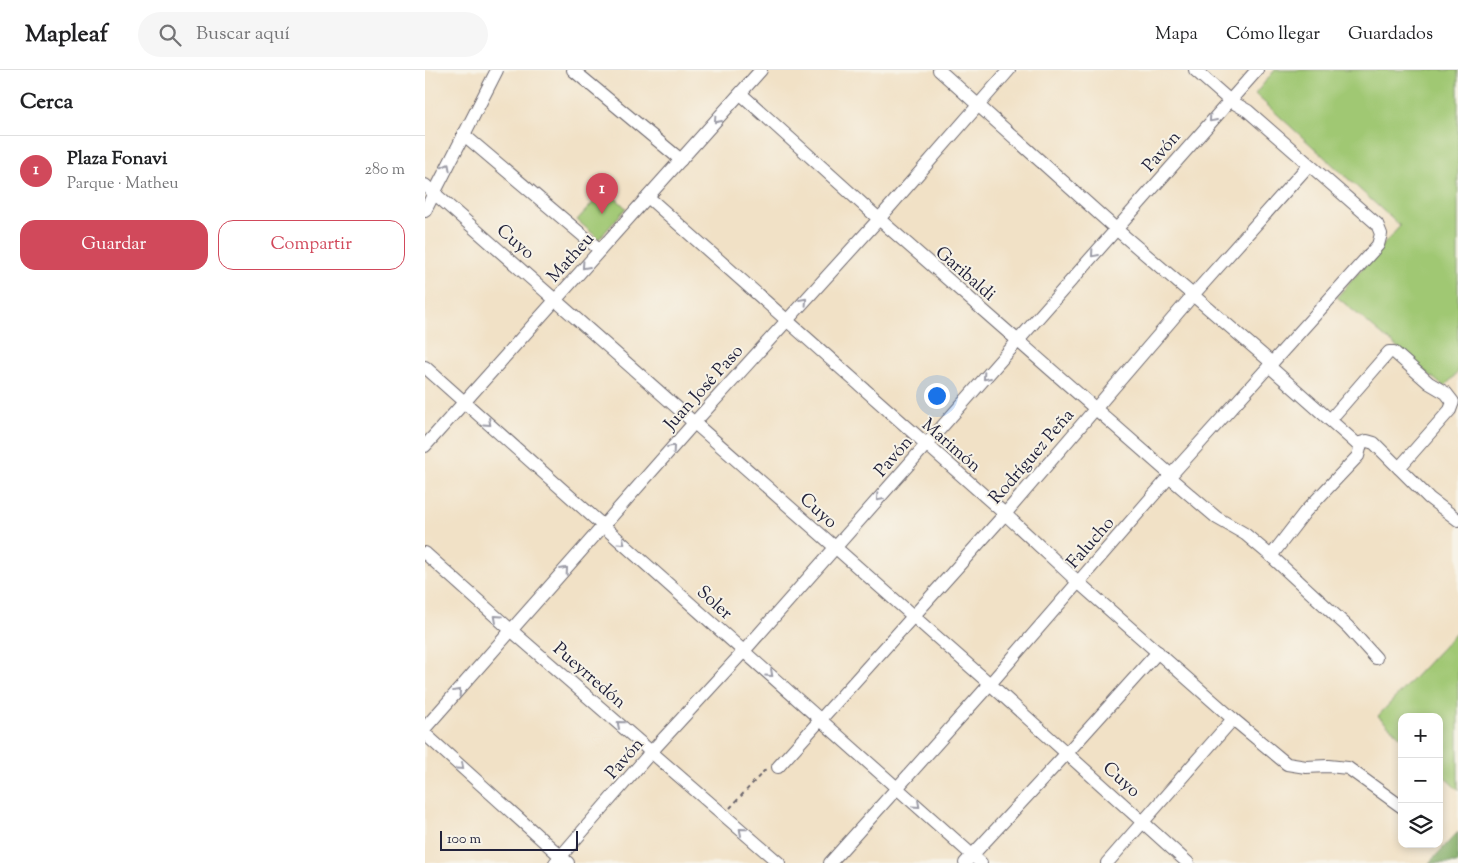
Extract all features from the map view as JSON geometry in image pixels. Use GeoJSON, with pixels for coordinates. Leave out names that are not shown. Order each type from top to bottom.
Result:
{"type":"FeatureCollection","features":[{"type":"Feature","properties":{"kind":"street"},"geometry":{"type":"LineString","coordinates":[[425,211],[429,188],[463,134],[497,70]]}},
{"type":"Feature","properties":{"kind":"street"},"geometry":{"type":"LineString","coordinates":[[573,70],[681,160]]}},
{"type":"Feature","properties":{"kind":"street","name":"Matheu"},"geometry":{"type":"LineString","coordinates":[[425,446],[761,70]]}},
{"type":"Feature","properties":{"kind":"street"},"geometry":{"type":"LineString","coordinates":[[939,70],[1271,365],[1360,448],[1357,456],[1305,512],[1271,556]]}},
{"type":"Feature","properties":{"kind":"street","name":"Juan José Paso"},"geometry":{"type":"LineString","coordinates":[[425,728],[694,423],[879,219],[1009,70]]}},
{"type":"Feature","properties":{"kind":"street"},"geometry":{"type":"LineString","coordinates":[[1195,70],[1229,100],[1248,111],[1309,166]]}},
{"type":"Feature","properties":{"kind":"street","name":"Pavón"},"geometry":{"type":"LineString","coordinates":[[561,861],[652,751],[744,651],[1257,70]]}},
{"type":"Feature","properties":{"kind":"street","name":"Garibaldi"},"geometry":{"type":"LineString","coordinates":[[741,94],[879,219],[1217,518],[1245,534],[1271,556],[1348,627],[1375,658]]}},
{"type":"Feature","properties":{"kind":"street"},"geometry":{"type":"LineString","coordinates":[[463,134],[600,250]]}},
{"type":"Feature","properties":{"kind":"street","name":"Falucho"},"geometry":{"type":"LineString","coordinates":[[830,863],[990,684],[1170,476],[1378,245],[1381,234],[1377,224],[1309,166]]}},
{"type":"Feature","properties":{"kind":"street","name":"Rodríguez Peña"},"geometry":{"type":"LineString","coordinates":[[778,767],[1005,514],[1193,295],[1309,166]]}},
{"type":"Feature","properties":{"kind":"street","name":"Cuyo"},"geometry":{"type":"LineString","coordinates":[[429,188],[990,684],[1188,863]]}},
{"type":"Feature","properties":{"kind":"street","name":"Marimón"},"geometry":{"type":"LineString","coordinates":[[648,197],[1005,514],[1078,582],[1233,720],[1287,764],[1306,767],[1328,766],[1348,768],[1398,804]]}},
{"type":"Feature","properties":{"kind":"street"},"geometry":{"type":"LineString","coordinates":[[1330,420],[1389,352],[1394,352],[1429,384],[1447,393],[1453,402],[1450,410],[1399,468]]}},
{"type":"Feature","properties":{"kind":"street","name":"Soler"},"geometry":{"type":"LineString","coordinates":[[425,367],[898,788],[973,860]]}},
{"type":"Feature","properties":{"kind":"street"},"geometry":{"type":"LineString","coordinates":[[1357,444],[1371,441],[1429,498],[1458,520]]}},
{"type":"Feature","properties":{"kind":"street","name":"Pueyrredón"},"geometry":{"type":"LineString","coordinates":[[425,553],[779,863]]}},
{"type":"Feature","properties":{"kind":"street"},"geometry":{"type":"LineString","coordinates":[[973,860],[1158,652]]}},
{"type":"Feature","properties":{"kind":"street"},"geometry":{"type":"LineString","coordinates":[[1107,863],[1233,720]]}},
{"type":"Feature","properties":{"kind":"street"},"geometry":{"type":"LineString","coordinates":[[425,734],[561,861]]}},
{"type":"Feature","properties":{"kind":"path"},"geometry":{"type":"LineString","coordinates":[[724,815],[764,771],[778,767]]}},
{"type":"Feature","properties":{"kind":"green space"},"geometry":{"type":"Polygon","coordinates":[[[1275,70],[1458,70],[1458,372],[1444,387],[1337,297],[1400,226],[1255,94],[1275,70]]]}},
{"type":"Feature","properties":{"kind":"green space"},"geometry":{"type":"Polygon","coordinates":[[[606,189],[626,208],[599,239],[577,220],[606,189]]]}},
{"type":"Feature","properties":{"kind":"green space"},"geometry":{"type":"Polygon","coordinates":[[[1458,631],[1458,790],[1443,776],[1443,713],[1398,713],[1398,734],[1378,716],[1458,631]]]}},
{"type":"Feature","properties":{"kind":"green space"},"geometry":{"type":"Polygon","coordinates":[[[1458,832],[1458,863],[1429,863],[1458,832]]]}},
{"type":"Feature","properties":{"kind":"place","name":"Plaza Fonavi"},"geometry":{"type":"Point","coordinates":[602,214]}}]}
